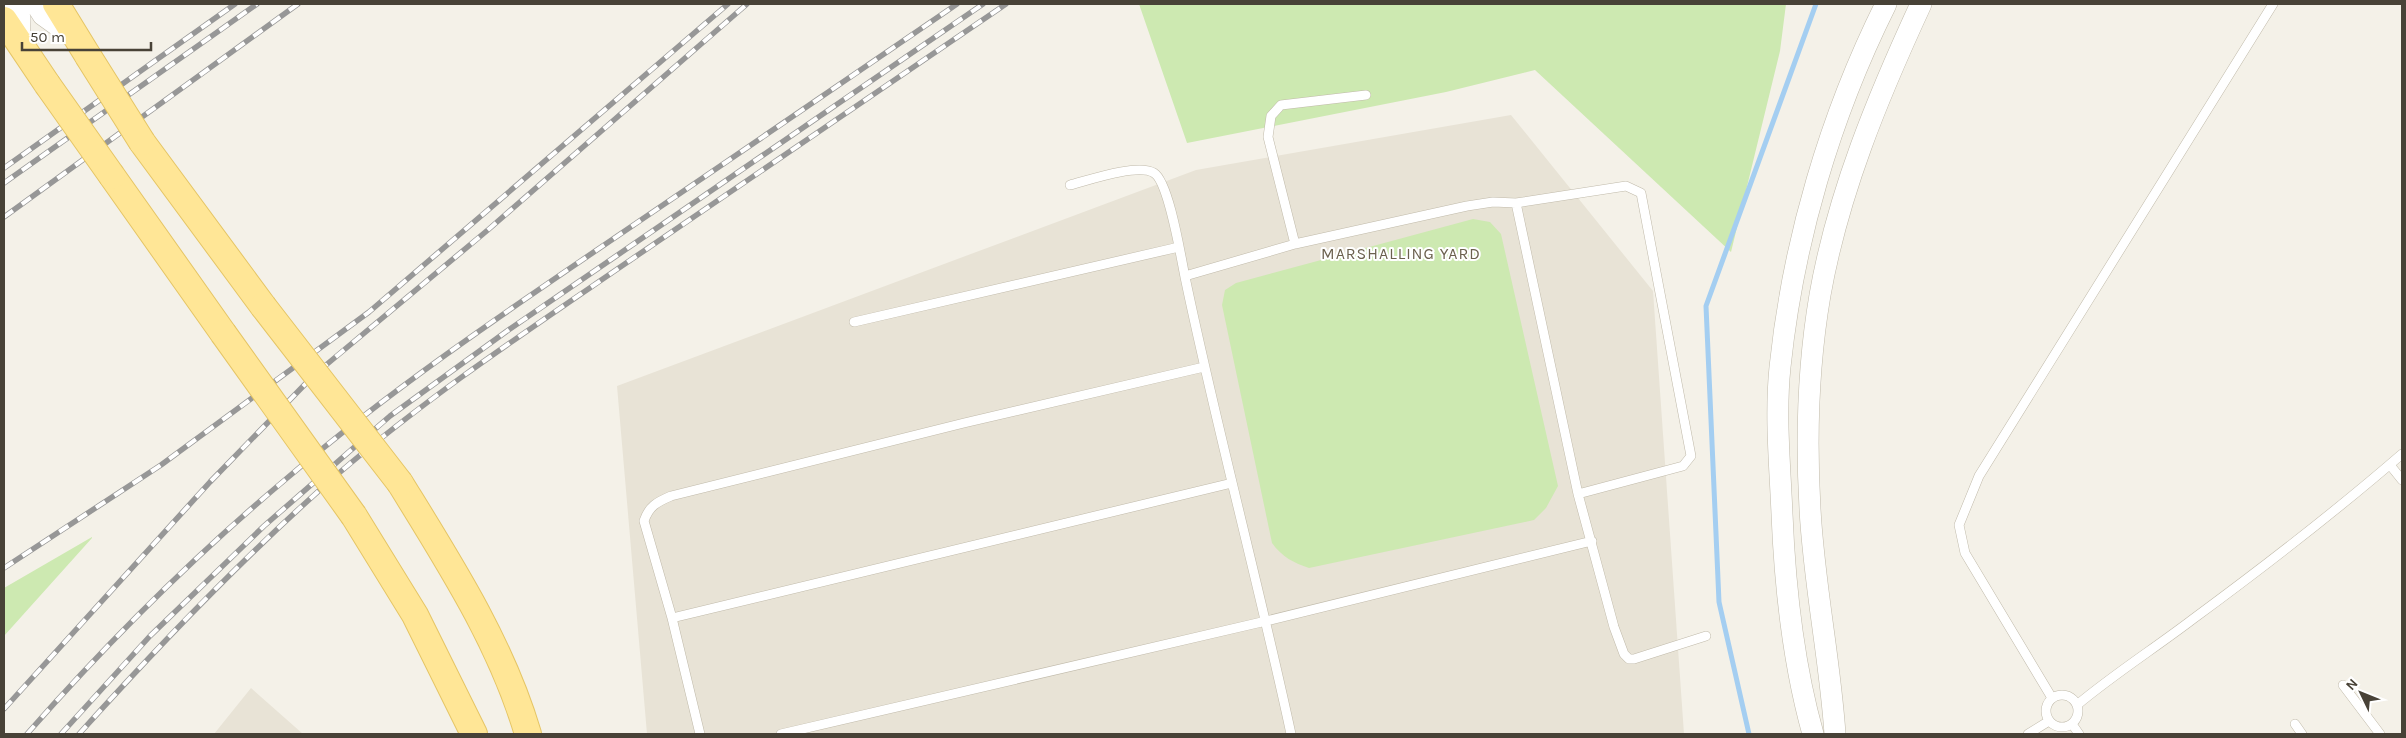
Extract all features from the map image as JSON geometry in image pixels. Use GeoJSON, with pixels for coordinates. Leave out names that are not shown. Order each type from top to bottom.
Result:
{"type":"FeatureCollection","features":[{"type":"Feature","properties":{"kind":"main road"},"geometry":{"type":"LineString","coordinates":[[56,4],[142,142],[263,306],[400,483],[459,578],[495,646],[519,705],[528,734]]}},
{"type":"Feature","properties":{"kind":"main road"},"geometry":{"type":"LineString","coordinates":[[4,20],[19,45],[354,516],[415,615],[474,734]]}},
{"type":"Feature","properties":{"kind":"street"},"geometry":{"type":"LineString","coordinates":[[14,4],[20,18],[19,45]]}},
{"type":"Feature","properties":{"kind":"street"},"geometry":{"type":"LineString","coordinates":[[36,4],[44,15],[83,48]]}},
{"type":"Feature","properties":{"kind":"street"},"geometry":{"type":"LineString","coordinates":[[1813,734],[1804,703],[1784,564],[1778,408],[1780,367],[1790,297],[1805,227],[1823,162],[1841,106],[1868,40],[1886,4]]}},
{"type":"Feature","properties":{"kind":"street"},"geometry":{"type":"LineString","coordinates":[[1835,734],[1810,510],[1811,367],[1820,295],[1850,178],[1894,63],[1921,4]]}},
{"type":"Feature","properties":{"kind":"lane"},"geometry":{"type":"LineString","coordinates":[[2052,698],[1965,552],[1959,525],[1979,476],[2273,4]]}},
{"type":"Feature","properties":{"kind":"lane"},"geometry":{"type":"LineString","coordinates":[[1295,244],[1268,137],[1271,116],[1281,105],[1366,95]]}},
{"type":"Feature","properties":{"kind":"lane"},"geometry":{"type":"LineString","coordinates":[[1070,185],[1122,172],[1145,169],[1155,173],[1161,180],[1167,196],[1179,247],[1204,367],[1266,621],[1291,734]]}},
{"type":"Feature","properties":{"kind":"lane"},"geometry":{"type":"LineString","coordinates":[[1185,276],[1295,244],[1468,206],[1493,202],[1516,204],[1626,186],[1641,193],[1691,456],[1683,466],[1578,494]]}},
{"type":"Feature","properties":{"kind":"lane"},"geometry":{"type":"LineString","coordinates":[[1516,204],[1578,494],[1614,627],[1624,654],[1629,659],[1650,655],[1706,636]]}},
{"type":"Feature","properties":{"kind":"lane"},"geometry":{"type":"LineString","coordinates":[[854,322],[1179,247]]}},
{"type":"Feature","properties":{"kind":"lane"},"geometry":{"type":"LineString","coordinates":[[700,734],[672,618],[644,521],[648,511],[656,503],[671,496],[964,423],[1204,367]]}},
{"type":"Feature","properties":{"kind":"lane"},"geometry":{"type":"LineString","coordinates":[[2077,705],[2106,681],[2262,567],[2340,507],[2402,454]]}},
{"type":"Feature","properties":{"kind":"lane"},"geometry":{"type":"LineString","coordinates":[[2390,465],[2402,480]]}},
{"type":"Feature","properties":{"kind":"lane"},"geometry":{"type":"LineString","coordinates":[[672,618],[1232,482]]}},
{"type":"Feature","properties":{"kind":"lane"},"geometry":{"type":"LineString","coordinates":[[781,734],[1266,621],[1592,541]]}},
{"type":"Feature","properties":{"kind":"lane"},"geometry":{"type":"LineString","coordinates":[[2343,685],[2380,734]]}},
{"type":"Feature","properties":{"kind":"lane"},"geometry":{"type":"LineString","coordinates":[[2064,695],[2070,697],[2077,705],[2078,713],[2072,724],[2060,728],[2049,721],[2046,709],[2052,698],[2064,695]]}},
{"type":"Feature","properties":{"kind":"lane"},"geometry":{"type":"LineString","coordinates":[[2028,734],[2049,721]]}},
{"type":"Feature","properties":{"kind":"lane"},"geometry":{"type":"LineString","coordinates":[[2072,724],[2079,734]]}},
{"type":"Feature","properties":{"kind":"lane"},"geometry":{"type":"LineString","coordinates":[[2295,724],[2302,734]]}},
{"type":"Feature","properties":{"kind":"shaded area"},"geometry":{"type":"Polygon","coordinates":[[[1511,115],[1653,291],[1684,734],[647,734],[617,386],[1196,170],[1511,115]]]}},
{"type":"Feature","properties":{"kind":"shaded area"},"geometry":{"type":"Polygon","coordinates":[[[251,688],[303,734],[214,734],[251,688]]]}},
{"type":"Feature","properties":{"kind":"green space"},"geometry":{"type":"Polygon","coordinates":[[[1139,4],[1786,4],[1780,51],[1731,252],[1535,70],[1446,92],[1187,143],[1139,4]]]}},
{"type":"Feature","properties":{"kind":"green space"},"geometry":{"type":"Polygon","coordinates":[[[1473,219],[1490,222],[1501,234],[1558,486],[1546,508],[1534,520],[1309,568],[1293,562],[1284,556],[1272,543],[1222,305],[1225,290],[1236,283],[1473,219]]]}},
{"type":"Feature","properties":{"kind":"green space"},"geometry":{"type":"Polygon","coordinates":[[[92,538],[4,636],[4,588],[92,538]]]}},
{"type":"Feature","properties":{"kind":"waterway"},"geometry":{"type":"LineString","coordinates":[[1749,734],[1719,602],[1706,306],[1816,4]]}},
{"type":"Feature","properties":{"kind":"railway"},"geometry":{"type":"LineString","coordinates":[[4,168],[235,4]]}},
{"type":"Feature","properties":{"kind":"railway"},"geometry":{"type":"LineString","coordinates":[[4,183],[257,4]]}},
{"type":"Feature","properties":{"kind":"railway"},"geometry":{"type":"LineString","coordinates":[[4,217],[298,4]]}},
{"type":"Feature","properties":{"kind":"railway"},"geometry":{"type":"LineString","coordinates":[[4,568],[161,465],[369,312],[728,4]]}},
{"type":"Feature","properties":{"kind":"railway"},"geometry":{"type":"LineString","coordinates":[[4,709],[210,482],[314,375],[489,229],[747,4]]}},
{"type":"Feature","properties":{"kind":"railway"},"geometry":{"type":"LineString","coordinates":[[27,734],[88,667],[184,570],[251,509],[365,415],[446,354],[529,296],[957,4]]}},
{"type":"Feature","properties":{"kind":"railway"},"geometry":{"type":"LineString","coordinates":[[61,734],[150,636],[264,526],[390,416],[507,331],[983,4]]}},
{"type":"Feature","properties":{"kind":"railway"},"geometry":{"type":"LineString","coordinates":[[79,734],[141,666],[237,567],[304,504],[374,444],[520,336],[1006,4]]}},
{"type":"Feature","properties":{"kind":"district","name":"MARSHALLING YARD"},"geometry":{"type":"Point","coordinates":[1401,253]}}]}
